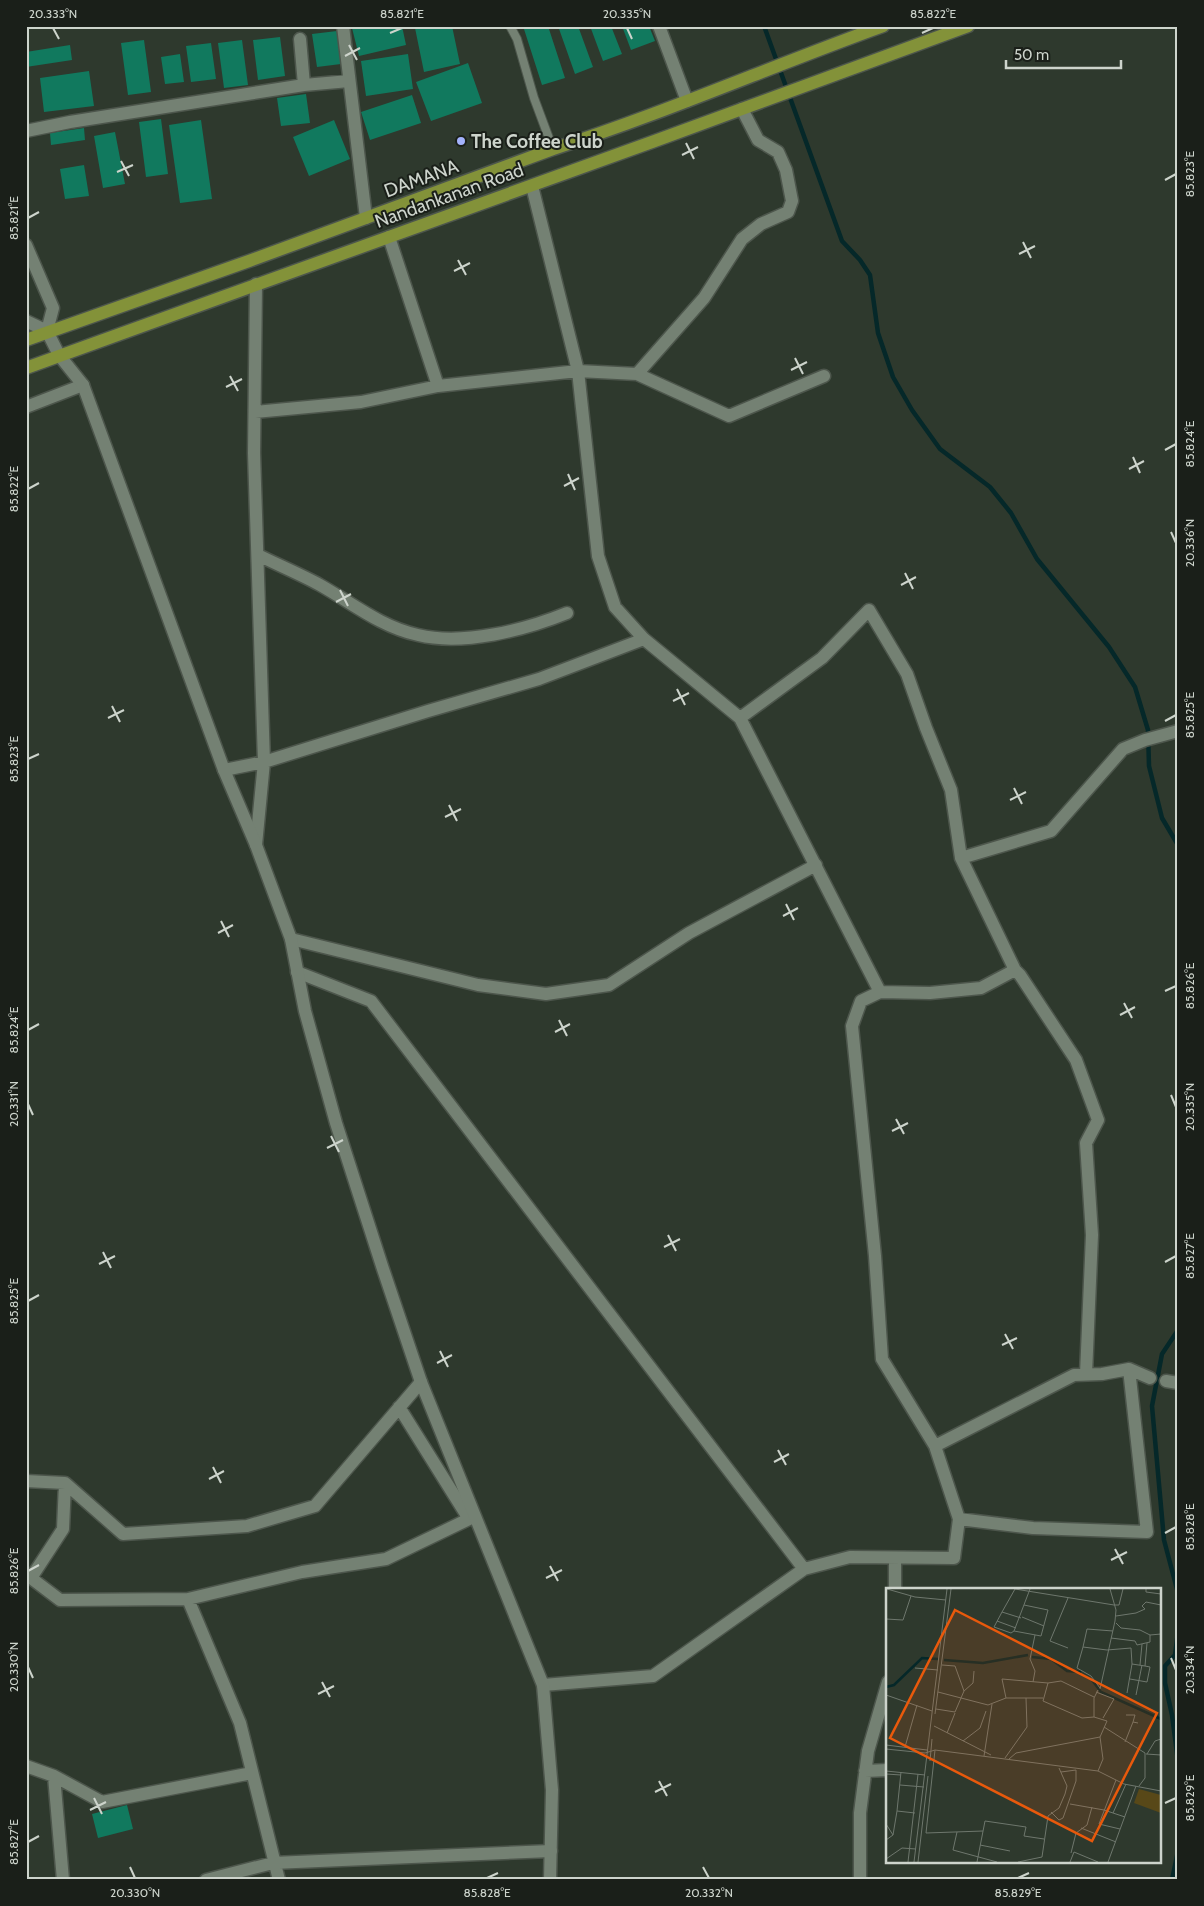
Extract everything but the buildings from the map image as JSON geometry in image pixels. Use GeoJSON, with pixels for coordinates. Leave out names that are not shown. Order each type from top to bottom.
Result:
{"type":"FeatureCollection","features":[{"type":"Feature","properties":{"kind":"main road","name":"DAMANA"},"geometry":{"type":"LineString","coordinates":[[26,340],[553,149],[598,135],[883,26]]}},
{"type":"Feature","properties":{"kind":"main road","name":"Nandankanan Road"},"geometry":{"type":"LineString","coordinates":[[26,368],[532,186],[968,26]]}},
{"type":"Feature","properties":{"kind":"street"},"geometry":{"type":"LineString","coordinates":[[344,26],[366,218]]}},
{"type":"Feature","properties":{"kind":"street"},"geometry":{"type":"LineString","coordinates":[[659,26],[687,101]]}},
{"type":"Feature","properties":{"kind":"street"},"geometry":{"type":"LineString","coordinates":[[300,39],[304,85]]}},
{"type":"Feature","properties":{"kind":"street"},"geometry":{"type":"LineString","coordinates":[[26,131],[70,122],[304,85],[349,81]]}},
{"type":"Feature","properties":{"kind":"street"},"geometry":{"type":"LineString","coordinates":[[637,374],[704,298],[742,239],[760,224],[788,212],[792,201],[786,170],[778,152],[758,140],[742,109]]}},
{"type":"Feature","properties":{"kind":"street"},"geometry":{"type":"LineString","coordinates":[[532,186],[578,371],[598,556],[615,607],[644,639],[740,718],[880,992]]}},
{"type":"Feature","properties":{"kind":"street"},"geometry":{"type":"LineString","coordinates":[[389,237],[438,386]]}},
{"type":"Feature","properties":{"kind":"street"},"geometry":{"type":"LineString","coordinates":[[26,245],[53,308],[47,331]]}},
{"type":"Feature","properties":{"kind":"street"},"geometry":{"type":"LineString","coordinates":[[256,284],[255,412],[264,762],[256,845]]}},
{"type":"Feature","properties":{"kind":"street"},"geometry":{"type":"LineString","coordinates":[[26,321],[47,331],[59,355],[82,385],[224,770],[256,845],[291,939],[305,1011],[336,1123],[422,1382],[543,1685],[552,1790],[550,1880]]}},
{"type":"Feature","properties":{"kind":"street"},"geometry":{"type":"LineString","coordinates":[[255,412],[362,402],[438,386],[578,371],[637,374],[729,416],[824,376]]}},
{"type":"Feature","properties":{"kind":"street"},"geometry":{"type":"LineString","coordinates":[[26,407],[82,385]]}},
{"type":"Feature","properties":{"kind":"street"},"geometry":{"type":"LineString","coordinates":[[258,555],[319,584],[379,622],[418,636],[445,638],[483,636],[549,620],[567,613]]}},
{"type":"Feature","properties":{"kind":"street"},"geometry":{"type":"LineString","coordinates":[[740,718],[822,658],[870,610],[906,674],[951,790],[961,858],[1015,970],[1076,1060],[1098,1120],[1086,1144],[1092,1236],[1086,1374]]}},
{"type":"Feature","properties":{"kind":"street"},"geometry":{"type":"LineString","coordinates":[[224,770],[264,762],[428,711],[540,680],[644,639]]}},
{"type":"Feature","properties":{"kind":"street"},"geometry":{"type":"LineString","coordinates":[[961,858],[1051,831],[1123,749],[1145,740],[1178,731]]}},
{"type":"Feature","properties":{"kind":"street"},"geometry":{"type":"LineString","coordinates":[[291,939],[478,985],[546,994],[609,986],[689,933],[816,865]]}},
{"type":"Feature","properties":{"kind":"street"},"geometry":{"type":"LineString","coordinates":[[543,1685],[653,1676],[804,1569],[850,1557],[954,1558],[959,1519],[935,1446],[882,1359],[875,1256],[852,1026],[861,1001],[880,992],[930,993],[981,988],[1015,970]]}},
{"type":"Feature","properties":{"kind":"street"},"geometry":{"type":"LineString","coordinates":[[298,972],[371,1001],[804,1569]]}},
{"type":"Feature","properties":{"kind":"street"},"geometry":{"type":"LineString","coordinates":[[935,1446],[1074,1375],[1129,1370],[1150,1378]]}},
{"type":"Feature","properties":{"kind":"street"},"geometry":{"type":"LineString","coordinates":[[959,1519],[1033,1528],[1147,1532],[1129,1370]]}},
{"type":"Feature","properties":{"kind":"street"},"geometry":{"type":"LineString","coordinates":[[26,1481],[65,1483],[123,1534],[247,1526],[316,1506],[422,1382]]}},
{"type":"Feature","properties":{"kind":"street"},"geometry":{"type":"LineString","coordinates":[[65,1483],[63,1529],[31,1578],[60,1600],[188,1599],[302,1572],[386,1559],[468,1519],[399,1407]]}},
{"type":"Feature","properties":{"kind":"street"},"geometry":{"type":"LineString","coordinates":[[895,1558],[895,1588]]}},
{"type":"Feature","properties":{"kind":"street"},"geometry":{"type":"LineString","coordinates":[[188,1599],[240,1723],[273,1863],[279,1880]]}},
{"type":"Feature","properties":{"kind":"street"},"geometry":{"type":"LineString","coordinates":[[860,1880],[860,1813],[865,1771],[868,1751],[886,1689]]}},
{"type":"Feature","properties":{"kind":"street"},"geometry":{"type":"LineString","coordinates":[[26,1766],[54,1776],[102,1802],[252,1773]]}},
{"type":"Feature","properties":{"kind":"street"},"geometry":{"type":"LineString","coordinates":[[865,1771],[886,1770]]}},
{"type":"Feature","properties":{"kind":"street"},"geometry":{"type":"LineString","coordinates":[[54,1776],[63,1880]]}},
{"type":"Feature","properties":{"kind":"street"},"geometry":{"type":"LineString","coordinates":[[206,1880],[273,1863],[551,1851]]}},
{"type":"Feature","properties":{"kind":"lane"},"geometry":{"type":"LineString","coordinates":[[510,26],[517,39],[534,98],[553,149]]}},
{"type":"Feature","properties":{"kind":"waterway"},"geometry":{"type":"LineString","coordinates":[[764,26],[842,241],[860,260],[870,275],[878,333],[893,377],[912,410],[940,449],[990,487],[1011,513],[1037,559],[1109,647],[1135,687],[1148,730],[1149,766],[1162,818],[1178,845]]}},
{"type":"Feature","properties":{"kind":"waterway"},"geometry":{"type":"LineString","coordinates":[[1178,1055],[1178,1071]]}},
{"type":"Feature","properties":{"kind":"waterway"},"geometry":{"type":"LineString","coordinates":[[1178,1330],[1162,1354],[1152,1406],[1164,1540],[1178,1593]]}},
{"type":"Feature","properties":{"kind":"waterway"},"geometry":{"type":"LineString","coordinates":[[1178,1632],[1175,1655],[1165,1666],[1165,1683],[1172,1715],[1178,1761]]}},
{"type":"Feature","properties":{"kind":"waterway"},"geometry":{"type":"LineString","coordinates":[[1172,1880],[1178,1851]]}},
{"type":"Feature","properties":{"kind":"place","name":"The Coffee Club"},"geometry":{"type":"Point","coordinates":[461,141]}}]}
